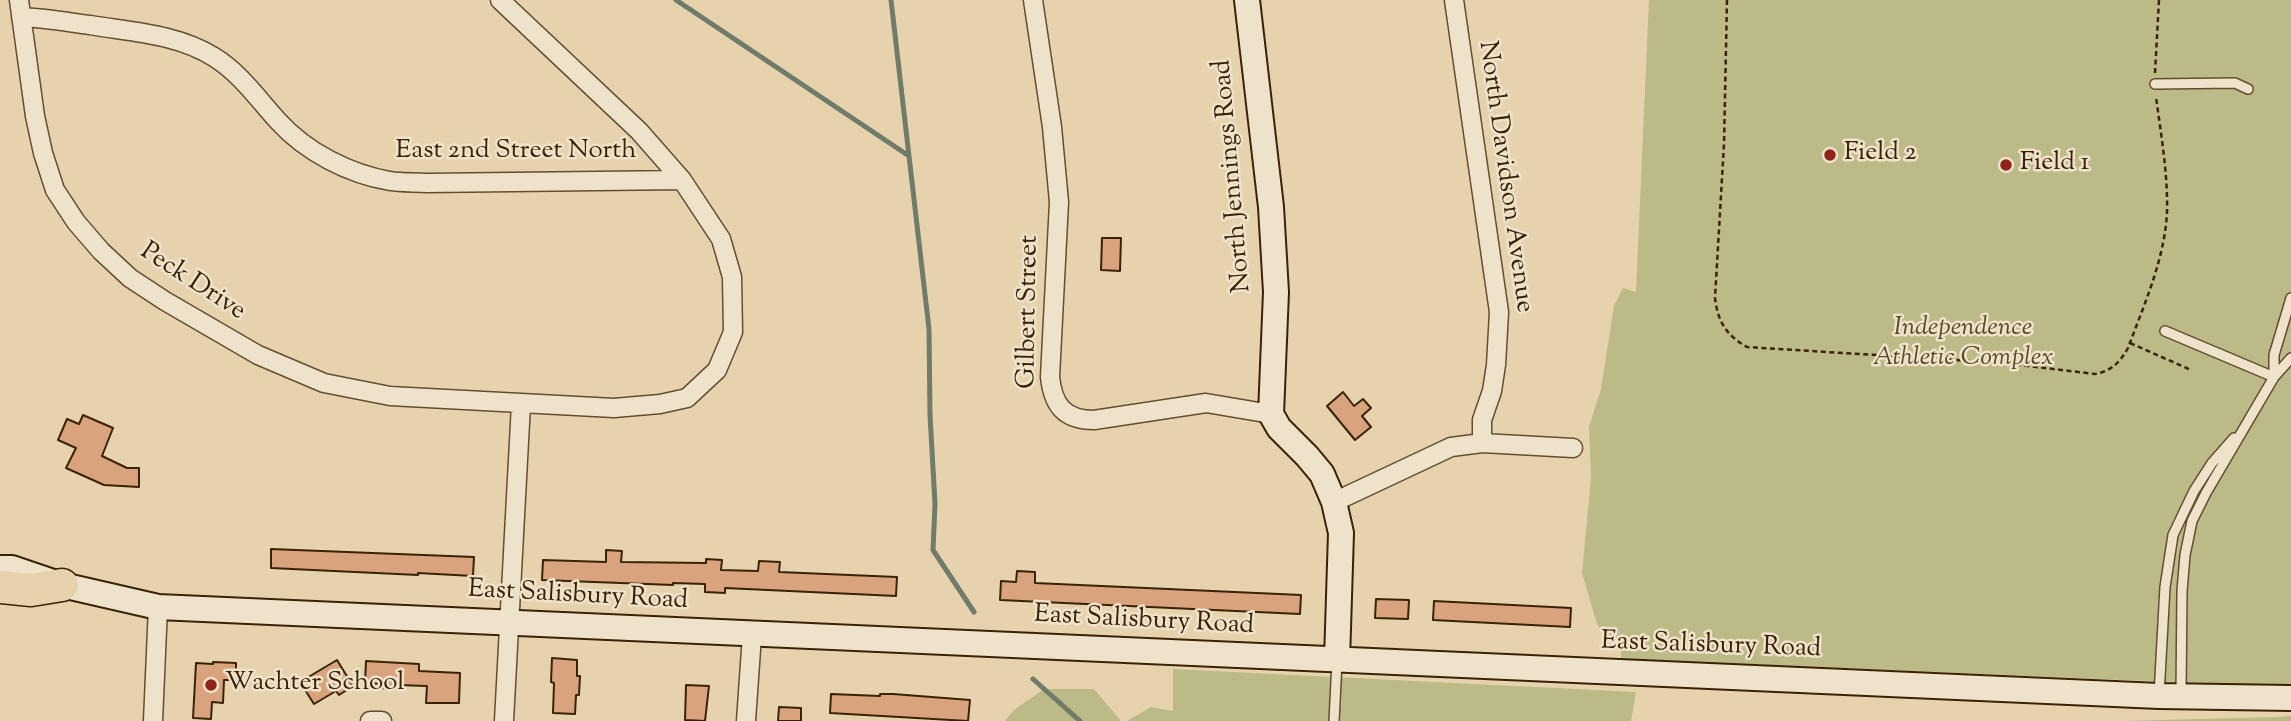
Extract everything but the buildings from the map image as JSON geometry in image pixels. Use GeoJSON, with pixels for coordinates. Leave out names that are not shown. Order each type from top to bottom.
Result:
{"type":"FeatureCollection","features":[{"type":"Feature","properties":{"kind":"highway"},"geometry":{"type":"LineString","coordinates":[[3,572],[31,590],[62,585]]}},
{"type":"Feature","properties":{"kind":"street","name":"Peck Drive"},"geometry":{"type":"LineString","coordinates":[[20,9],[43,153],[55,190],[101,251],[130,278],[165,301],[258,355],[324,383],[390,396],[614,408],[660,404],[687,398],[717,370],[733,332],[732,277],[722,239],[682,180],[639,131],[500,0]]}},
{"type":"Feature","properties":{"kind":"street","name":"Gilbert Street"},"geometry":{"type":"LineString","coordinates":[[1033,0],[1052,127],[1059,202],[1051,377],[1053,397],[1063,410],[1080,420],[1206,403],[1271,414]]}},
{"type":"Feature","properties":{"kind":"street","name":"North Jennings Road"},"geometry":{"type":"LineString","coordinates":[[1247,0],[1272,219],[1276,292],[1271,414]]}},
{"type":"Feature","properties":{"kind":"street","name":"North Davidson Avenue"},"geometry":{"type":"LineString","coordinates":[[1454,0],[1499,312],[1496,365],[1492,391],[1482,420],[1482,443]]}},
{"type":"Feature","properties":{"kind":"street","name":"East 2nd Street North"},"geometry":{"type":"LineString","coordinates":[[20,9],[48,18],[141,32],[187,43],[215,57],[239,76],[281,125],[314,151],[355,173],[391,181],[428,183],[682,180]]}},
{"type":"Feature","properties":{"kind":"street"},"geometry":{"type":"LineString","coordinates":[[504,721],[521,404]]}},
{"type":"Feature","properties":{"kind":"street"},"geometry":{"type":"LineString","coordinates":[[1271,414],[1279,428],[1322,474],[1334,502],[1341,533],[1337,660]]}},
{"type":"Feature","properties":{"kind":"street"},"geometry":{"type":"LineString","coordinates":[[1334,502],[1451,447],[1482,443],[1573,448]]}},
{"type":"Feature","properties":{"kind":"street","name":"East Salisbury Road"},"geometry":{"type":"LineString","coordinates":[[62,585],[158,607],[2170,696],[2291,698]]}},
{"type":"Feature","properties":{"kind":"street"},"geometry":{"type":"LineString","coordinates":[[153,721],[158,607]]}},
{"type":"Feature","properties":{"kind":"street"},"geometry":{"type":"LineString","coordinates":[[746,721],[752,635]]}},
{"type":"Feature","properties":{"kind":"street"},"geometry":{"type":"LineString","coordinates":[[370,721],[382,721]]}},
{"type":"Feature","properties":{"kind":"lane"},"geometry":{"type":"LineString","coordinates":[[2155,84],[2235,83],[2248,89]]}},
{"type":"Feature","properties":{"kind":"lane"},"geometry":{"type":"LineString","coordinates":[[2274,377],[2274,355],[2291,298]]}},
{"type":"Feature","properties":{"kind":"lane"},"geometry":{"type":"LineString","coordinates":[[2165,331],[2274,377]]}},
{"type":"Feature","properties":{"kind":"lane"},"geometry":{"type":"LineString","coordinates":[[2170,696],[2192,521],[2274,377],[2291,358]]}},
{"type":"Feature","properties":{"kind":"lane"},"geometry":{"type":"LineString","coordinates":[[2170,696],[2165,587],[2173,535],[2194,491],[2212,463],[2245,426]]}},
{"type":"Feature","properties":{"kind":"lane"},"geometry":{"type":"LineString","coordinates":[[1334,721],[1337,660]]}},
{"type":"Feature","properties":{"kind":"path"},"geometry":{"type":"LineString","coordinates":[[1727,0],[1724,144],[1715,289],[1719,320],[1725,331],[1747,347],[2003,363],[2095,374],[2104,372],[2121,360],[2130,343],[2159,261],[2167,214],[2155,84],[2159,0]]}},
{"type":"Feature","properties":{"kind":"path"},"geometry":{"type":"LineString","coordinates":[[2130,343],[2191,370]]}},
{"type":"Feature","properties":{"kind":"green space","name":"Independence Athletic Complex"},"geometry":{"type":"Polygon","coordinates":[[[1649,0],[2291,0],[2291,687],[1621,659],[1621,641],[1605,637],[1597,624],[1582,573],[1591,477],[1589,427],[1601,389],[1614,306],[1623,288],[1636,292],[1649,0]]]}},
{"type":"Feature","properties":{"kind":"green space"},"geometry":{"type":"Polygon","coordinates":[[[1173,669],[1636,692],[1631,721],[1127,721],[1151,707],[1173,711],[1173,669]]]}},
{"type":"Feature","properties":{"kind":"green space"},"geometry":{"type":"Polygon","coordinates":[[[1044,689],[1094,689],[1121,721],[1005,721],[1014,710],[1044,689]]]}},
{"type":"Feature","properties":{"kind":"green space"},"geometry":{"type":"Polygon","coordinates":[[[2291,716],[2291,721],[2123,721],[2275,717],[2291,716]]]}},
{"type":"Feature","properties":{"kind":"waterway"},"geometry":{"type":"LineString","coordinates":[[676,0],[909,156],[929,329],[935,504],[933,550],[974,612]]}},
{"type":"Feature","properties":{"kind":"waterway"},"geometry":{"type":"LineString","coordinates":[[891,0],[909,156]]}},
{"type":"Feature","properties":{"kind":"waterway"},"geometry":{"type":"LineString","coordinates":[[1033,679],[1080,721]]}},
{"type":"Feature","properties":{"kind":"place","name":"Field 2"},"geometry":{"type":"Point","coordinates":[1830,155]}},
{"type":"Feature","properties":{"kind":"place","name":"Field 1"},"geometry":{"type":"Point","coordinates":[2006,165]}},
{"type":"Feature","properties":{"kind":"place","name":"Wachter School"},"geometry":{"type":"Point","coordinates":[211,685]}}]}
